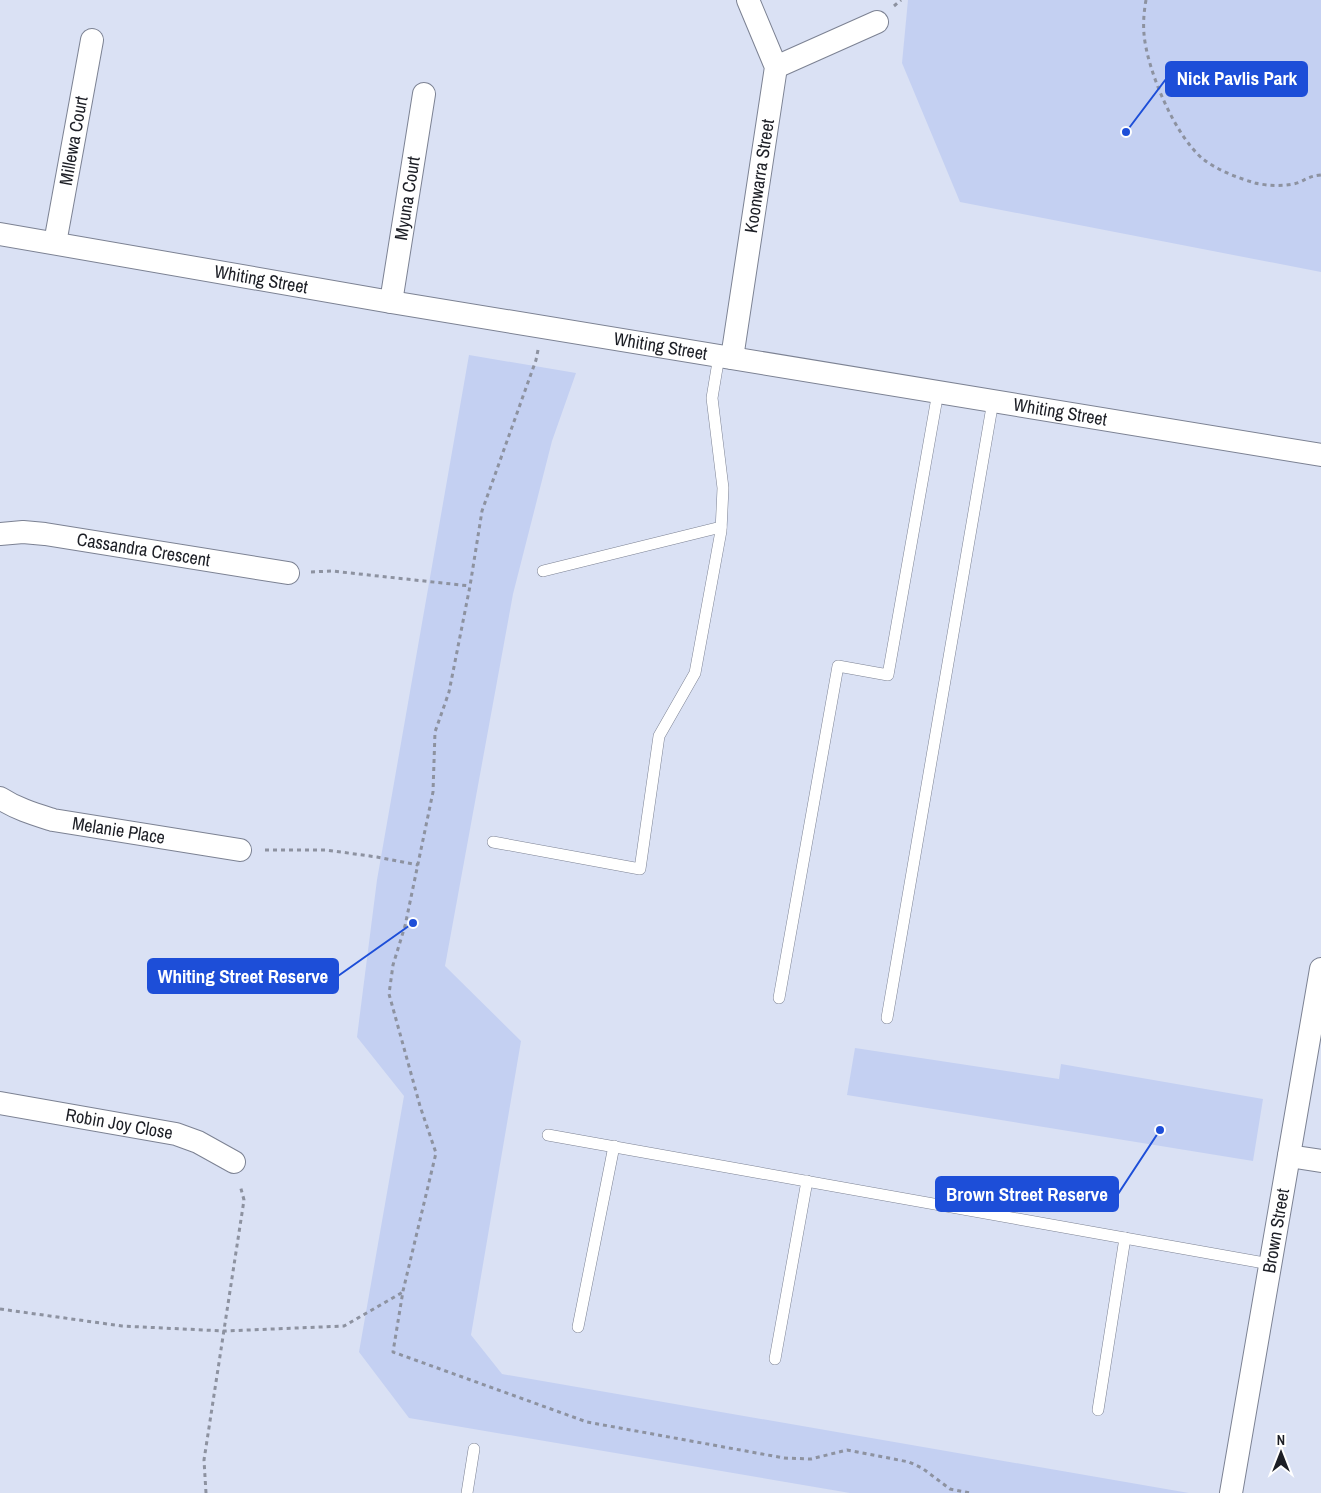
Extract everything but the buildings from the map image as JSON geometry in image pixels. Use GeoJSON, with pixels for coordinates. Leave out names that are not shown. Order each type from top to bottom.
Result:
{"type":"FeatureCollection","features":[{"type":"Feature","properties":{"kind":"street"},"geometry":{"type":"LineString","coordinates":[[748,0],[776,67],[877,22]]}},
{"type":"Feature","properties":{"kind":"street","name":"Millewa Court"},"geometry":{"type":"LineString","coordinates":[[55,242],[92,40]]}},
{"type":"Feature","properties":{"kind":"street","name":"Koonwarra Street"},"geometry":{"type":"LineString","coordinates":[[726,357],[776,67]]}},
{"type":"Feature","properties":{"kind":"street","name":"Myuna Court"},"geometry":{"type":"LineString","coordinates":[[391,302],[424,94]]}},
{"type":"Feature","properties":{"kind":"street","name":"Whiting Street"},"geometry":{"type":"LineString","coordinates":[[0,234],[55,242],[391,302],[1321,455]]}},
{"type":"Feature","properties":{"kind":"street","name":"Cassandra Crescent"},"geometry":{"type":"LineString","coordinates":[[0,534],[23,532],[45,534],[288,573]]}},
{"type":"Feature","properties":{"kind":"street","name":"Melanie Place"},"geometry":{"type":"LineString","coordinates":[[0,798],[31,814],[54,820],[240,850]]}},
{"type":"Feature","properties":{"kind":"street","name":"Brown Street"},"geometry":{"type":"LineString","coordinates":[[1231,1493],[1321,969]]}},
{"type":"Feature","properties":{"kind":"street","name":"Robin Joy Close"},"geometry":{"type":"LineString","coordinates":[[0,1103],[176,1134],[198,1142],[234,1162]]}},
{"type":"Feature","properties":{"kind":"street"},"geometry":{"type":"LineString","coordinates":[[1289,1156],[1321,1161]]}},
{"type":"Feature","properties":{"kind":"lane"},"geometry":{"type":"LineString","coordinates":[[493,842],[640,869],[659,736],[695,673],[721,526],[723,488],[712,398],[726,357]]}},
{"type":"Feature","properties":{"kind":"lane"},"geometry":{"type":"LineString","coordinates":[[779,998],[838,666],[888,675],[938,392]]}},
{"type":"Feature","properties":{"kind":"lane"},"geometry":{"type":"LineString","coordinates":[[887,1018],[993,401]]}},
{"type":"Feature","properties":{"kind":"lane"},"geometry":{"type":"LineString","coordinates":[[543,571],[721,526]]}},
{"type":"Feature","properties":{"kind":"lane"},"geometry":{"type":"LineString","coordinates":[[548,1135],[1270,1264]]}},
{"type":"Feature","properties":{"kind":"lane"},"geometry":{"type":"LineString","coordinates":[[578,1327],[614,1146]]}},
{"type":"Feature","properties":{"kind":"lane"},"geometry":{"type":"LineString","coordinates":[[775,1359],[807,1181]]}},
{"type":"Feature","properties":{"kind":"lane"},"geometry":{"type":"LineString","coordinates":[[1098,1410],[1125,1238]]}},
{"type":"Feature","properties":{"kind":"lane"},"geometry":{"type":"LineString","coordinates":[[466,1493],[474,1448]]}},
{"type":"Feature","properties":{"kind":"path"},"geometry":{"type":"LineString","coordinates":[[1146,0],[1144,33],[1146,50],[1158,86],[1171,116],[1188,144],[1203,159],[1226,172],[1256,183],[1282,185],[1299,182],[1309,176],[1321,175]]}},
{"type":"Feature","properties":{"kind":"path"},"geometry":{"type":"LineString","coordinates":[[542,326],[536,360],[482,511],[470,586],[449,692],[435,732],[433,792],[405,926],[393,965],[389,994],[420,1106],[436,1153],[403,1291],[393,1352],[587,1422],[784,1458],[811,1459],[847,1450],[910,1462],[922,1468],[950,1489],[970,1493]]}},
{"type":"Feature","properties":{"kind":"path"},"geometry":{"type":"LineString","coordinates":[[288,573],[332,571],[470,586]]}},
{"type":"Feature","properties":{"kind":"path"},"geometry":{"type":"LineString","coordinates":[[240,850],[326,850],[418,865]]}},
{"type":"Feature","properties":{"kind":"path"},"geometry":{"type":"LineString","coordinates":[[206,1493],[204,1460],[244,1200],[234,1162]]}},
{"type":"Feature","properties":{"kind":"path"},"geometry":{"type":"LineString","coordinates":[[0,1309],[122,1326],[224,1331],[344,1326],[403,1291]]}},
{"type":"Feature","properties":{"kind":"shaded area"},"geometry":{"type":"Polygon","coordinates":[[[908,0],[1321,0],[1321,272],[960,202],[902,63],[908,0]]]}},
{"type":"Feature","properties":{"kind":"shaded area"},"geometry":{"type":"Polygon","coordinates":[[[469,355],[576,373],[552,441],[513,594],[445,966],[521,1041],[471,1335],[502,1374],[1189,1493],[850,1493],[409,1418],[359,1352],[404,1096],[357,1037],[377,880],[469,355]]]}},
{"type":"Feature","properties":{"kind":"shaded area"},"geometry":{"type":"Polygon","coordinates":[[[855,1048],[1059,1079],[1061,1064],[1263,1099],[1253,1161],[847,1095],[855,1048]]]}},
{"type":"Feature","properties":{"kind":"place","name":"Nick Pavlis Park"},"geometry":{"type":"Point","coordinates":[1126,132]}},
{"type":"Feature","properties":{"kind":"place","name":"Whiting Street Reserve"},"geometry":{"type":"Point","coordinates":[413,923]}},
{"type":"Feature","properties":{"kind":"place","name":"Brown Street Reserve"},"geometry":{"type":"Point","coordinates":[1160,1130]}}]}
